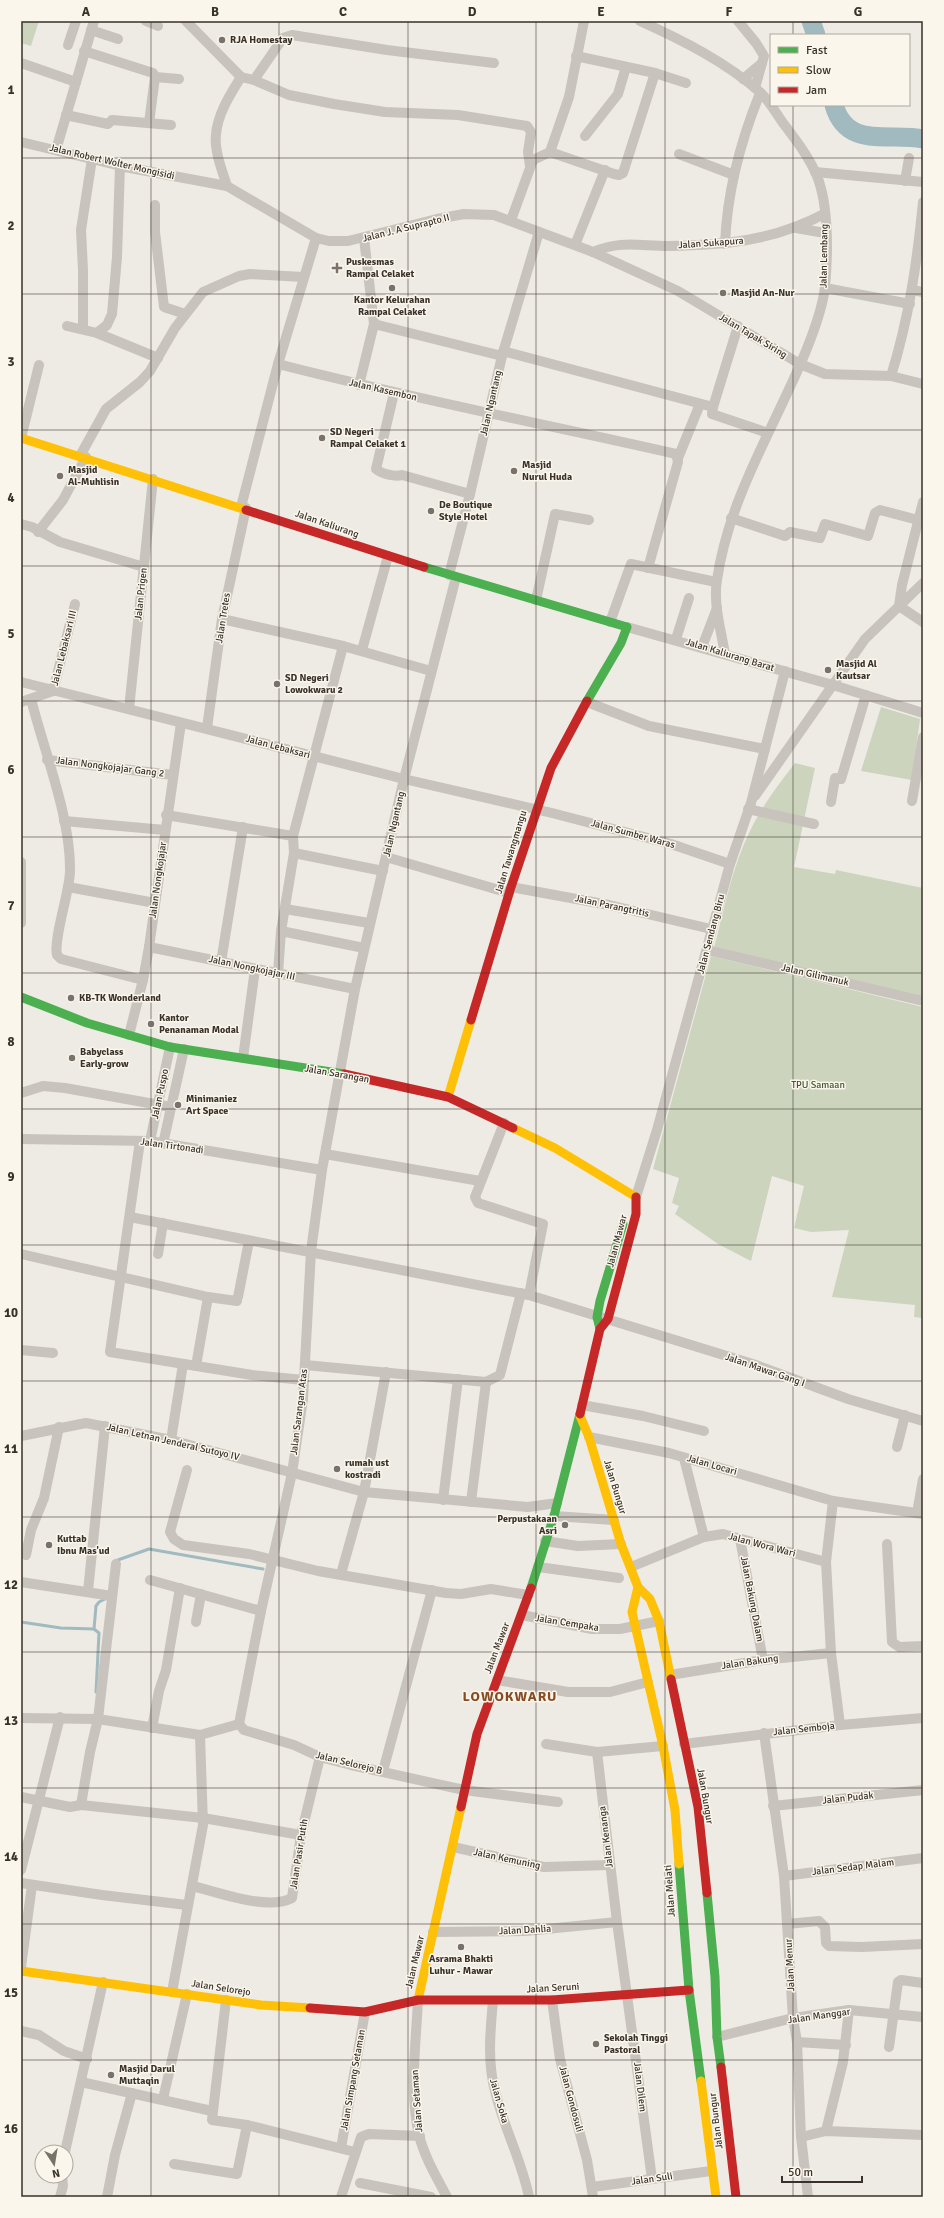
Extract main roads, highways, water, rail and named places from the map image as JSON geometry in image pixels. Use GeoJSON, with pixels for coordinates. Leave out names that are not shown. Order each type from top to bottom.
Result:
{"type":"FeatureCollection","features":[{"type":"Feature","properties":{"kind":"main road","name":"Jalan Kaliurang"},"geometry":{"type":"LineString","coordinates":[[21,438],[83,456],[452,576],[627,627]]}},
{"type":"Feature","properties":{"kind":"main road","name":"Jalan Tawangmangu"},"geometry":{"type":"LineString","coordinates":[[448,1097],[510,890],[551,768],[621,644],[627,627]]}},
{"type":"Feature","properties":{"kind":"main road","name":"Jalan Sarangan"},"geometry":{"type":"LineString","coordinates":[[21,997],[87,1022],[170,1047],[340,1073],[448,1097],[504,1123],[581,1162],[636,1197]]}},
{"type":"Feature","properties":{"kind":"main road","name":"Jalan Mawar"},"geometry":{"type":"LineString","coordinates":[[600,1329],[597,1317],[627,1213],[636,1197]]}},
{"type":"Feature","properties":{"kind":"main road","name":"Jalan Mawar"},"geometry":{"type":"LineString","coordinates":[[418,2000],[453,1847],[476,1734],[522,1615],[554,1516],[580,1416],[600,1329],[608,1319],[636,1214],[636,1197]]}},
{"type":"Feature","properties":{"kind":"main road","name":"Jalan Bungur"},"geometry":{"type":"LineString","coordinates":[[580,1416],[589,1437],[621,1544],[638,1587],[650,1599],[659,1621],[684,1744],[686,1808],[715,1977],[717,2037],[736,2197]]}},
{"type":"Feature","properties":{"kind":"main road","name":"Jalan Melati"},"geometry":{"type":"LineString","coordinates":[[638,1587],[633,1607],[635,1627],[663,1746],[686,1808],[689,1990],[716,2197]]}},
{"type":"Feature","properties":{"kind":"main road","name":"Jalan Selorejo"},"geometry":{"type":"LineString","coordinates":[[21,1971],[226,2000],[365,2012],[418,2000]]}},
{"type":"Feature","properties":{"kind":"main road","name":"Jalan Seruni"},"geometry":{"type":"LineString","coordinates":[[418,2000],[552,2000],[689,1990]]}},
{"type":"Feature","properties":{"kind":"waterway"},"geometry":{"type":"LineString","coordinates":[[811,21],[816,34]]}},
{"type":"Feature","properties":{"kind":"waterway"},"geometry":{"type":"LineString","coordinates":[[834,106],[840,119],[849,128],[859,134],[923,139]]}},
{"type":"Feature","properties":{"kind":"waterway"},"geometry":{"type":"LineString","coordinates":[[115,1561],[149,1549],[263,1569]]}},
{"type":"Feature","properties":{"kind":"waterway"},"geometry":{"type":"LineString","coordinates":[[21,1622],[61,1628],[94,1629],[96,1606],[99,1602],[107,1598]]}},
{"type":"Feature","properties":{"kind":"waterway"},"geometry":{"type":"LineString","coordinates":[[94,1629],[99,1633],[96,1692]]}},
{"type":"Feature","properties":{"kind":"place","name":"RJA Homestay"},"geometry":{"type":"Point","coordinates":[222,40]}},
{"type":"Feature","properties":{"kind":"place","name":"Puskesmas Rampal Celaket"},"geometry":{"type":"Point","coordinates":[337,268]}},
{"type":"Feature","properties":{"kind":"place","name":"Kantor Kelurahan Rampal Celaket"},"geometry":{"type":"Point","coordinates":[392,288]}},
{"type":"Feature","properties":{"kind":"place","name":"Masjid An-Nur"},"geometry":{"type":"Point","coordinates":[723,293]}},
{"type":"Feature","properties":{"kind":"place","name":"SD Negeri Rampal Celaket 1"},"geometry":{"type":"Point","coordinates":[322,438]}},
{"type":"Feature","properties":{"kind":"place","name":"Masjid Nurul Huda"},"geometry":{"type":"Point","coordinates":[514,471]}},
{"type":"Feature","properties":{"kind":"place","name":"Masjid Al-Muhlisin"},"geometry":{"type":"Point","coordinates":[60,476]}},
{"type":"Feature","properties":{"kind":"place","name":"De Boutique Style Hotel"},"geometry":{"type":"Point","coordinates":[431,511]}},
{"type":"Feature","properties":{"kind":"place","name":"Masjid Al Kautsar"},"geometry":{"type":"Point","coordinates":[828,670]}},
{"type":"Feature","properties":{"kind":"place","name":"SD Negeri Lowokwaru 2"},"geometry":{"type":"Point","coordinates":[277,684]}},
{"type":"Feature","properties":{"kind":"place","name":"KB-TK Wonderland"},"geometry":{"type":"Point","coordinates":[71,998]}},
{"type":"Feature","properties":{"kind":"place","name":"Kantor Penanaman Modal"},"geometry":{"type":"Point","coordinates":[151,1024]}},
{"type":"Feature","properties":{"kind":"place","name":"Babyclass Early-grow"},"geometry":{"type":"Point","coordinates":[72,1058]}},
{"type":"Feature","properties":{"kind":"place","name":"Minimaniez Art Space"},"geometry":{"type":"Point","coordinates":[178,1105]}},
{"type":"Feature","properties":{"kind":"place","name":"rumah ust kostradi"},"geometry":{"type":"Point","coordinates":[337,1469]}},
{"type":"Feature","properties":{"kind":"place","name":"Perpustakaan Asri"},"geometry":{"type":"Point","coordinates":[565,1525]}},
{"type":"Feature","properties":{"kind":"place","name":"Kuttab Ibnu Mas'ud"},"geometry":{"type":"Point","coordinates":[49,1545]}},
{"type":"Feature","properties":{"kind":"place","name":"Asrama Bhakti Luhur - Mawar"},"geometry":{"type":"Point","coordinates":[461,1947]}},
{"type":"Feature","properties":{"kind":"place","name":"Sekolah Tinggi Pastoral"},"geometry":{"type":"Point","coordinates":[596,2044]}},
{"type":"Feature","properties":{"kind":"place","name":"Masjid Darul Muttaqin"},"geometry":{"type":"Point","coordinates":[111,2075]}},
{"type":"Feature","properties":{"kind":"district","name":"LOWOKWARU"},"geometry":{"type":"Point","coordinates":[510,1696]}},
{"type":"Feature","properties":{"kind":"park label","name":"TPU Samaan"},"geometry":{"type":"Point","coordinates":[818,1085]}}]}
